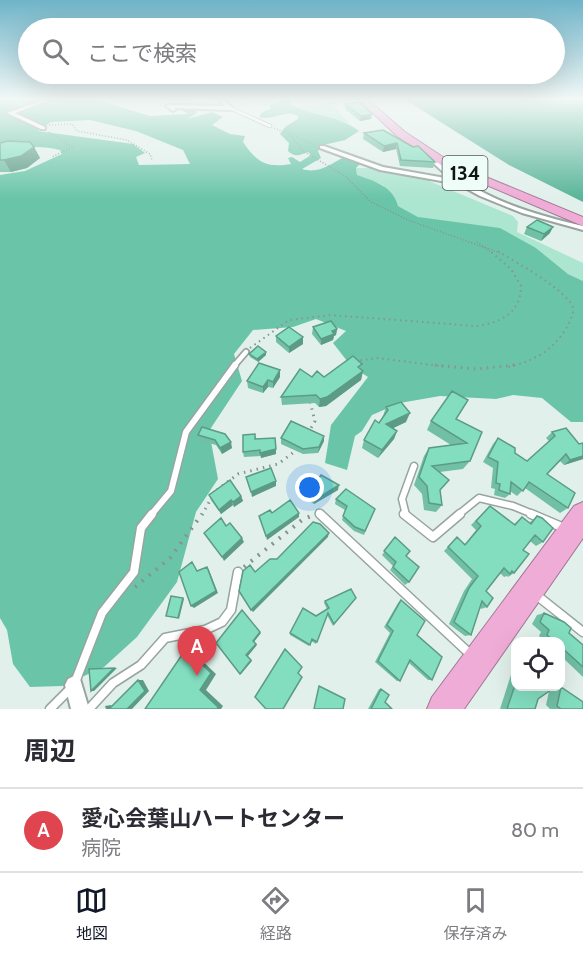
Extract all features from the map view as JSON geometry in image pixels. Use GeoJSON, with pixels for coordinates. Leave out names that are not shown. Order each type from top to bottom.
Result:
{"type":"FeatureCollection","features":[{"type":"Feature","properties":{"kind":"highway","name":"134"},"geometry":{"type":"LineString","coordinates":[[399,132],[438,159],[482,181],[583,222]]}},
{"type":"Feature","properties":{"kind":"highway"},"geometry":{"type":"LineString","coordinates":[[450,707],[477,661],[577,523]]}},
{"type":"Feature","properties":{"kind":"street"},"geometry":{"type":"LineString","coordinates":[[322,147],[382,169],[463,183]]}},
{"type":"Feature","properties":{"kind":"street"},"geometry":{"type":"LineString","coordinates":[[438,159],[434,161],[437,165],[463,183],[525,213],[583,228]]}},
{"type":"Feature","properties":{"kind":"street"},"geometry":{"type":"LineString","coordinates":[[74,685],[80,709]]}},
{"type":"Feature","properties":{"kind":"lane"},"geometry":{"type":"LineString","coordinates":[[50,709],[74,685],[102,613],[134,572],[141,528],[171,490],[186,432],[222,380],[246,352]]}},
{"type":"Feature","properties":{"kind":"lane"},"geometry":{"type":"LineString","coordinates":[[414,466],[402,499],[404,514],[434,537],[479,498],[577,523]]}},
{"type":"Feature","properties":{"kind":"lane"},"geometry":{"type":"LineString","coordinates":[[319,513],[477,661]]}},
{"type":"Feature","properties":{"kind":"lane"},"geometry":{"type":"LineString","coordinates":[[89,709],[113,683],[141,665],[165,638],[205,630],[222,622],[231,610],[238,572]]}},
{"type":"Feature","properties":{"kind":"lane"},"geometry":{"type":"LineString","coordinates":[[530,589],[583,632]]}},
{"type":"Feature","properties":{"kind":"path"},"geometry":{"type":"LineString","coordinates":[[49,132],[72,147],[52,157]]}},
{"type":"Feature","properties":{"kind":"path"},"geometry":{"type":"LineString","coordinates":[[82,132],[127,140],[150,154],[152,160]]}},
{"type":"Feature","properties":{"kind":"path"},"geometry":{"type":"LineString","coordinates":[[283,132],[322,147]]}},
{"type":"Feature","properties":{"kind":"path"},"geometry":{"type":"LineString","coordinates":[[291,136],[303,152],[345,176],[379,206],[408,220],[473,239],[494,249],[536,275],[572,303],[574,312],[560,340],[540,358],[511,368],[465,369],[376,358],[358,359],[348,365]]}},
{"type":"Feature","properties":{"kind":"path"},"geometry":{"type":"LineString","coordinates":[[246,352],[289,320],[330,315],[476,326],[495,324],[513,312],[522,297],[522,283],[512,269],[473,239]]}},
{"type":"Feature","properties":{"kind":"path"},"geometry":{"type":"LineString","coordinates":[[306,438],[315,421],[308,394]]}},
{"type":"Feature","properties":{"kind":"path"},"geometry":{"type":"LineString","coordinates":[[132,589],[167,564],[197,526],[226,478],[244,471],[280,463],[302,446]]}},
{"type":"Feature","properties":{"kind":"path"},"geometry":{"type":"LineString","coordinates":[[238,572],[302,520],[319,513]]}},
{"type":"Feature","properties":{"kind":"shaded area"},"geometry":{"type":"Polygon","coordinates":[[[0,132],[46,132],[133,144],[145,153],[136,157],[139,165],[190,164],[183,150],[139,132],[226,132],[245,136],[243,142],[253,155],[263,162],[275,165],[291,164],[288,158],[292,157],[300,162],[311,155],[308,152],[293,155],[288,151],[289,143],[280,134],[281,132],[357,132],[345,140],[323,145],[318,151],[321,158],[302,169],[319,170],[344,157],[360,164],[356,168],[357,175],[382,185],[392,194],[398,206],[418,217],[500,228],[536,248],[568,274],[583,281],[583,422],[571,422],[542,398],[513,395],[496,399],[440,396],[400,403],[372,415],[362,431],[355,436],[347,470],[325,463],[331,425],[368,377],[351,366],[333,343],[346,331],[316,319],[293,327],[253,330],[234,354],[242,381],[209,431],[218,479],[196,512],[177,582],[137,637],[104,667],[62,686],[30,687],[13,664],[7,630],[0,618],[0,175],[25,171],[62,154],[60,150],[45,147],[15,150],[0,155],[0,132]]]}},
{"type":"Feature","properties":{"kind":"shaded area"},"geometry":{"type":"Polygon","coordinates":[[[457,132],[583,132],[583,202],[509,165],[457,132]]]}},
{"type":"Feature","properties":{"kind":"shaded area"},"geometry":{"type":"Polygon","coordinates":[[[356,168],[372,168],[417,176],[513,216],[518,222],[517,232],[583,263],[583,281],[568,274],[536,248],[418,217],[398,206],[383,185],[357,175],[356,168]]]}},
{"type":"Feature","properties":{"kind":"building"},"geometry":{"type":"Polygon","coordinates":[[[387,132],[413,147],[418,146],[435,162],[401,160],[397,143],[384,146],[364,133],[387,132]]]}},
{"type":"Feature","properties":{"kind":"building"},"geometry":{"type":"Polygon","coordinates":[[[30,142],[34,147],[21,156],[0,160],[0,143],[30,142]]]}},
{"type":"Feature","properties":{"kind":"building"},"geometry":{"type":"Polygon","coordinates":[[[537,220],[553,227],[544,234],[527,227],[537,220]]]}},
{"type":"Feature","properties":{"kind":"building"},"geometry":{"type":"Polygon","coordinates":[[[331,321],[337,329],[332,331],[334,334],[321,339],[313,327],[331,321]]]}},
{"type":"Feature","properties":{"kind":"building"},"geometry":{"type":"Polygon","coordinates":[[[289,327],[303,337],[289,347],[276,336],[289,327]]]}},
{"type":"Feature","properties":{"kind":"building"},"geometry":{"type":"Polygon","coordinates":[[[258,346],[266,352],[257,359],[249,354],[258,346]]]}},
{"type":"Feature","properties":{"kind":"building"},"geometry":{"type":"Polygon","coordinates":[[[353,356],[362,364],[358,367],[363,371],[327,397],[320,399],[316,395],[281,397],[300,369],[312,377],[317,371],[324,377],[353,356]]]}},
{"type":"Feature","properties":{"kind":"building"},"geometry":{"type":"Polygon","coordinates":[[[259,363],[280,370],[273,382],[268,380],[263,387],[247,381],[259,363]]]}},
{"type":"Feature","properties":{"kind":"building"},"geometry":{"type":"Polygon","coordinates":[[[452,391],[468,400],[456,419],[482,432],[470,461],[432,466],[449,480],[440,490],[442,505],[429,503],[427,486],[419,477],[429,448],[467,443],[431,421],[452,391]]]}},
{"type":"Feature","properties":{"kind":"building"},"geometry":{"type":"Polygon","coordinates":[[[401,402],[410,413],[386,424],[397,431],[382,450],[364,440],[375,420],[379,423],[388,410],[386,407],[401,402]]]}},
{"type":"Feature","properties":{"kind":"building"},"geometry":{"type":"Polygon","coordinates":[[[291,421],[324,436],[319,447],[303,449],[281,438],[291,421]]]}},
{"type":"Feature","properties":{"kind":"building"},"geometry":{"type":"Polygon","coordinates":[[[202,427],[225,434],[231,442],[220,448],[215,440],[198,435],[202,427]]]}},
{"type":"Feature","properties":{"kind":"building"},"geometry":{"type":"Polygon","coordinates":[[[566,428],[579,444],[583,443],[583,456],[570,460],[566,454],[547,474],[575,493],[568,508],[529,482],[523,491],[511,482],[510,494],[499,490],[500,484],[496,483],[498,462],[488,457],[498,438],[515,448],[515,453],[527,461],[555,436],[552,432],[566,428]]]}},
{"type":"Feature","properties":{"kind":"building"},"geometry":{"type":"Polygon","coordinates":[[[255,434],[255,439],[275,438],[276,449],[260,453],[260,450],[243,452],[243,435],[255,434]]]}},
{"type":"Feature","properties":{"kind":"building"},"geometry":{"type":"Polygon","coordinates":[[[271,468],[276,481],[251,492],[246,477],[271,468]]]}},
{"type":"Feature","properties":{"kind":"building"},"geometry":{"type":"Polygon","coordinates":[[[321,475],[339,485],[315,500],[307,494],[321,475]]]}},
{"type":"Feature","properties":{"kind":"building"},"geometry":{"type":"Polygon","coordinates":[[[230,480],[241,496],[233,502],[231,500],[219,510],[209,495],[230,480]]]}},
{"type":"Feature","properties":{"kind":"building"},"geometry":{"type":"Polygon","coordinates":[[[346,489],[375,509],[365,531],[355,527],[343,516],[347,506],[336,499],[346,489]]]}},
{"type":"Feature","properties":{"kind":"building"},"geometry":{"type":"Polygon","coordinates":[[[290,500],[299,513],[266,536],[259,516],[270,510],[272,513],[290,500]]]}},
{"type":"Feature","properties":{"kind":"building"},"geometry":{"type":"Polygon","coordinates":[[[490,506],[515,525],[522,517],[531,524],[537,516],[553,528],[543,542],[535,535],[523,550],[529,554],[514,573],[512,571],[510,574],[504,568],[486,591],[493,598],[487,607],[482,601],[471,635],[454,622],[469,588],[478,576],[448,547],[457,537],[465,545],[481,526],[476,521],[490,506]]]}},
{"type":"Feature","properties":{"kind":"building"},"geometry":{"type":"Polygon","coordinates":[[[221,518],[226,526],[230,523],[242,538],[222,557],[204,533],[221,518]]]}},
{"type":"Feature","properties":{"kind":"building"},"geometry":{"type":"Polygon","coordinates":[[[313,522],[320,524],[329,533],[251,610],[239,591],[243,571],[250,565],[255,572],[270,559],[277,559],[313,522]]]}},
{"type":"Feature","properties":{"kind":"building"},"geometry":{"type":"Polygon","coordinates":[[[395,537],[410,551],[406,556],[419,567],[409,582],[393,567],[396,562],[384,551],[395,537]]]}},
{"type":"Feature","properties":{"kind":"building"},"geometry":{"type":"Polygon","coordinates":[[[192,562],[197,571],[207,567],[216,591],[191,606],[179,572],[192,562]]]}},
{"type":"Feature","properties":{"kind":"building"},"geometry":{"type":"Polygon","coordinates":[[[351,589],[356,598],[334,624],[328,613],[317,642],[312,639],[310,645],[290,633],[303,608],[316,616],[329,608],[325,601],[351,589]]]}},
{"type":"Feature","properties":{"kind":"building"},"geometry":{"type":"Polygon","coordinates":[[[171,596],[183,598],[178,618],[166,616],[171,596]]]}},
{"type":"Feature","properties":{"kind":"building"},"geometry":{"type":"Polygon","coordinates":[[[401,600],[425,621],[417,635],[442,657],[432,680],[410,660],[400,681],[378,661],[393,631],[387,625],[401,600]]]}},
{"type":"Feature","properties":{"kind":"building"},"geometry":{"type":"Polygon","coordinates":[[[242,610],[260,632],[253,641],[256,644],[246,655],[251,660],[240,674],[216,643],[242,610]]]}},
{"type":"Feature","properties":{"kind":"building"},"geometry":{"type":"Polygon","coordinates":[[[544,613],[564,622],[571,628],[569,633],[583,645],[583,667],[565,651],[565,637],[549,637],[547,635],[549,630],[540,622],[544,613]]]}},
{"type":"Feature","properties":{"kind":"building"},"geometry":{"type":"Polygon","coordinates":[[[186,649],[211,673],[200,690],[218,707],[217,709],[145,709],[186,649]]]}},
{"type":"Feature","properties":{"kind":"building"},"geometry":{"type":"Polygon","coordinates":[[[285,649],[302,667],[298,673],[302,677],[283,709],[266,709],[255,697],[285,649]]]}},
{"type":"Feature","properties":{"kind":"building"},"geometry":{"type":"Polygon","coordinates":[[[114,668],[91,691],[89,669],[114,668]]]}},
{"type":"Feature","properties":{"kind":"building"},"geometry":{"type":"Polygon","coordinates":[[[138,680],[145,691],[127,709],[109,709],[138,680]]]}},
{"type":"Feature","properties":{"kind":"building"},"geometry":{"type":"Polygon","coordinates":[[[319,686],[345,699],[343,709],[314,709],[319,686]]]}},
{"type":"Feature","properties":{"kind":"building"},"geometry":{"type":"Polygon","coordinates":[[[381,689],[389,695],[385,702],[392,709],[371,709],[381,689]]]}},
{"type":"Feature","properties":{"kind":"building"},"geometry":{"type":"Polygon","coordinates":[[[565,690],[583,702],[583,709],[561,709],[557,706],[560,691],[565,690]]]}},
{"type":"Feature","properties":{"kind":"building"},"geometry":{"type":"Polygon","coordinates":[[[513,691],[549,691],[538,699],[535,709],[507,709],[513,691]]]}},
{"type":"Feature","properties":{"kind":"place","name":"愛心会葉山ハートセンター"},"geometry":{"type":"Point","coordinates":[197,676]}}]}
